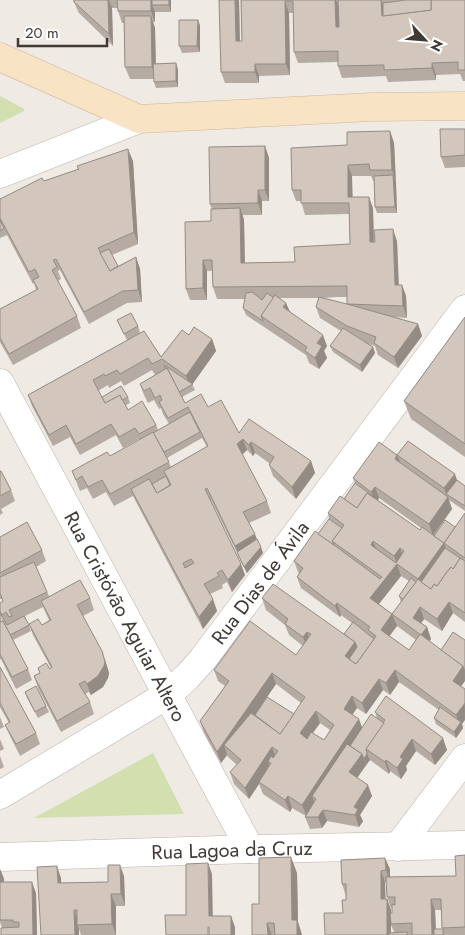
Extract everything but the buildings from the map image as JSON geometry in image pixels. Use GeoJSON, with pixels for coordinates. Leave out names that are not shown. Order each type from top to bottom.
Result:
{"type":"FeatureCollection","features":[{"type":"Feature","properties":{"kind":"street"},"geometry":{"type":"LineString","coordinates":[[0,57],[140,119]]}},
{"type":"Feature","properties":{"kind":"street"},"geometry":{"type":"LineString","coordinates":[[0,174],[140,119],[372,107],[465,106]]}},
{"type":"Feature","properties":{"kind":"street","name":"Rua Dias de Ávila"},"geometry":{"type":"LineString","coordinates":[[0,795],[167,695],[187,677],[203,659],[465,309]]}},
{"type":"Feature","properties":{"kind":"street","name":"Rua Cristóvão Aguiar Altero"},"geometry":{"type":"LineString","coordinates":[[0,384],[250,849]]}},
{"type":"Feature","properties":{"kind":"street"},"geometry":{"type":"LineString","coordinates":[[398,847],[465,758]]}},
{"type":"Feature","properties":{"kind":"street","name":"Rua Lagoa da Cruz"},"geometry":{"type":"LineString","coordinates":[[0,857],[250,849],[465,846]]}},
{"type":"Feature","properties":{"kind":"green space"},"geometry":{"type":"Polygon","coordinates":[[[0,96],[24,109],[24,111],[0,123],[0,96]]]}},
{"type":"Feature","properties":{"kind":"green space"},"geometry":{"type":"Polygon","coordinates":[[[153,753],[184,814],[34,818],[153,753]]]}}]}
